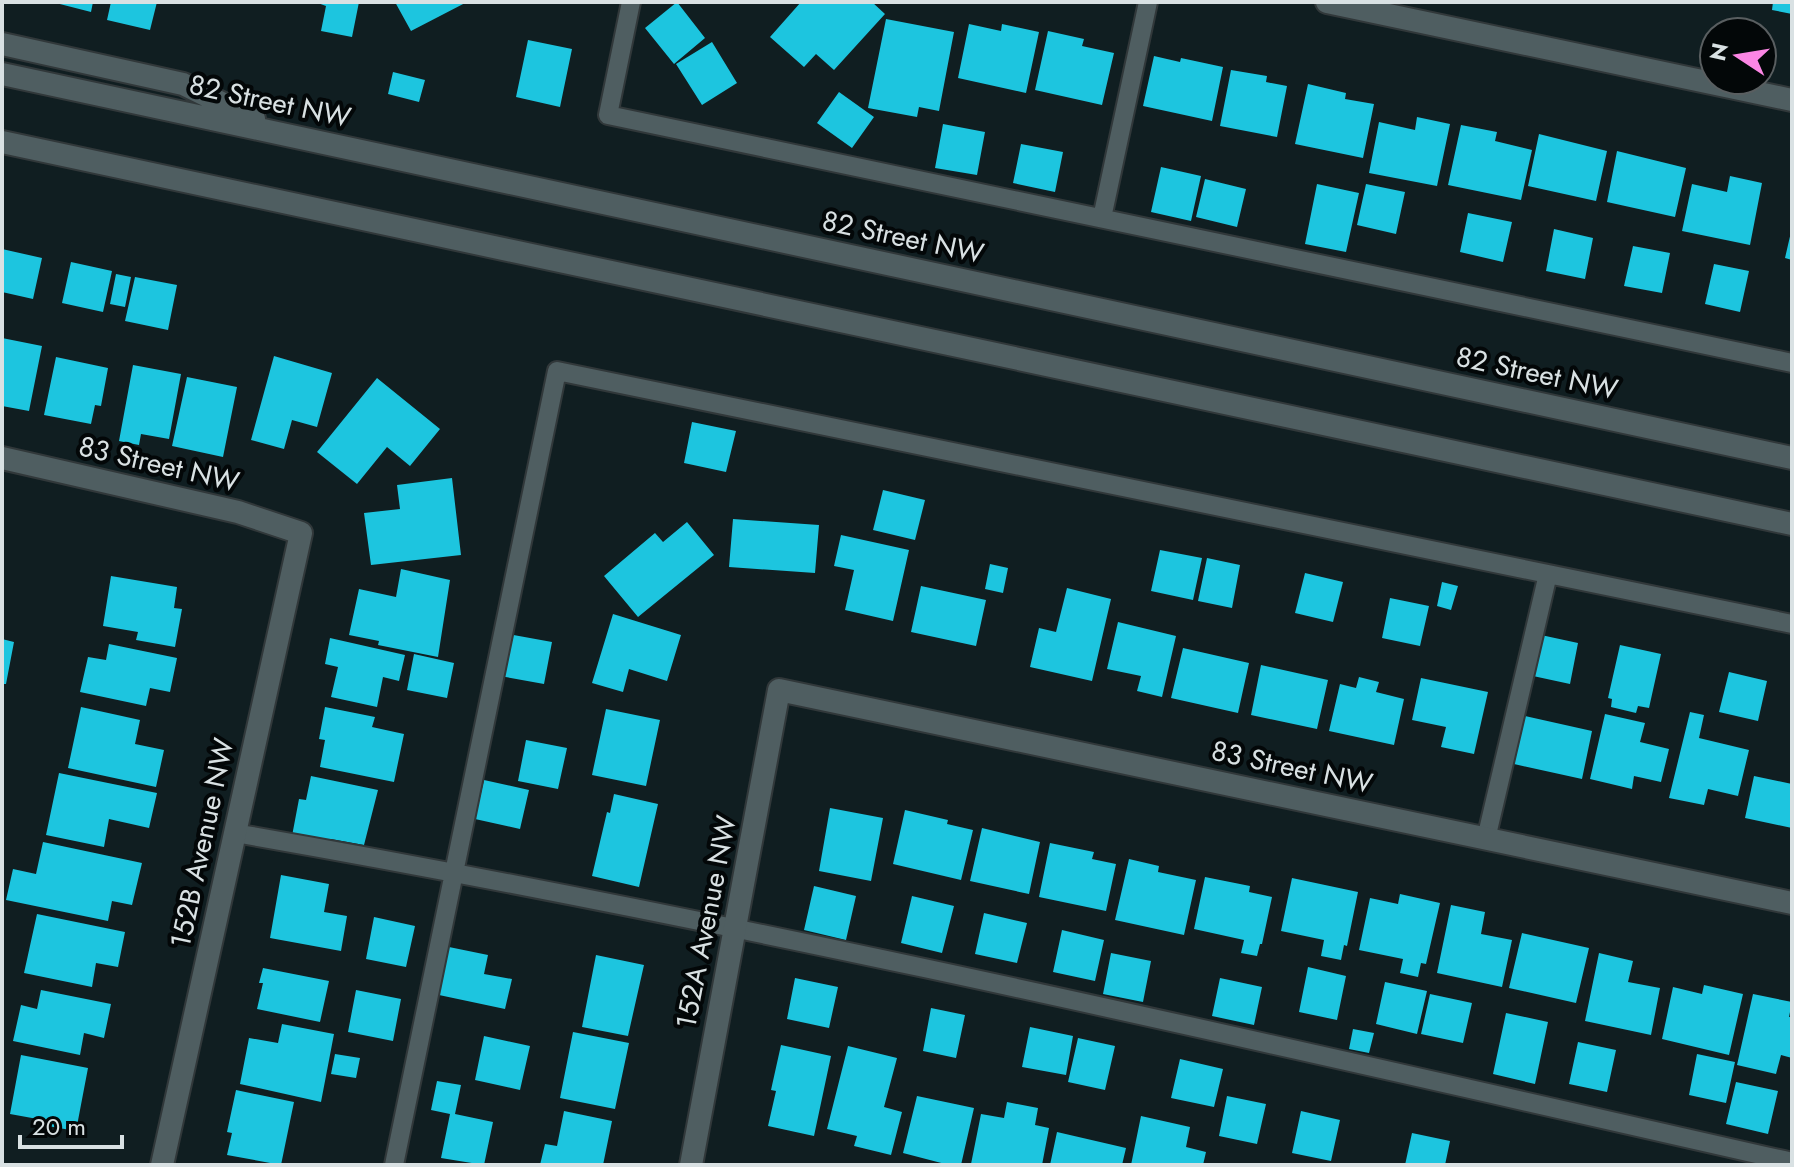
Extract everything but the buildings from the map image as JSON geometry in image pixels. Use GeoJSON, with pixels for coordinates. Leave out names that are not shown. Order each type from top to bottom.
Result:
{"type":"FeatureCollection","features":[{"type":"Feature","properties":{"kind":"main road"},"geometry":{"type":"LineString","coordinates":[[1327,2],[1792,100]]}},
{"type":"Feature","properties":{"kind":"main road"},"geometry":{"type":"LineString","coordinates":[[2,44],[183,84],[287,135]]}},
{"type":"Feature","properties":{"kind":"main road","name":"82 Street NW"},"geometry":{"type":"LineString","coordinates":[[2,74],[1792,458]]}},
{"type":"Feature","properties":{"kind":"main road"},"geometry":{"type":"LineString","coordinates":[[2,142],[1792,524]]}},
{"type":"Feature","properties":{"kind":"main road","name":"83 Street NW"},"geometry":{"type":"LineString","coordinates":[[2,458],[238,512],[301,533]]}},
{"type":"Feature","properties":{"kind":"main road","name":"152B Avenue NW"},"geometry":{"type":"LineString","coordinates":[[162,1165],[301,533]]}},
{"type":"Feature","properties":{"kind":"main road","name":"83 Street NW"},"geometry":{"type":"LineString","coordinates":[[779,690],[1792,903]]}},
{"type":"Feature","properties":{"kind":"main road","name":"152A Avenue NW"},"geometry":{"type":"LineString","coordinates":[[691,1165],[779,690]]}},
{"type":"Feature","properties":{"kind":"lane"},"geometry":{"type":"LineString","coordinates":[[631,2],[608,115],[1792,363]]}},
{"type":"Feature","properties":{"kind":"lane"},"geometry":{"type":"LineString","coordinates":[[1102,218],[1148,2]]}},
{"type":"Feature","properties":{"kind":"lane"},"geometry":{"type":"LineString","coordinates":[[394,1165],[557,371],[1792,624]]}},
{"type":"Feature","properties":{"kind":"lane"},"geometry":{"type":"LineString","coordinates":[[1486,839],[1548,574]]}},
{"type":"Feature","properties":{"kind":"lane"},"geometry":{"type":"LineString","coordinates":[[235,833],[454,871],[735,928],[1792,1162]]}}]}
